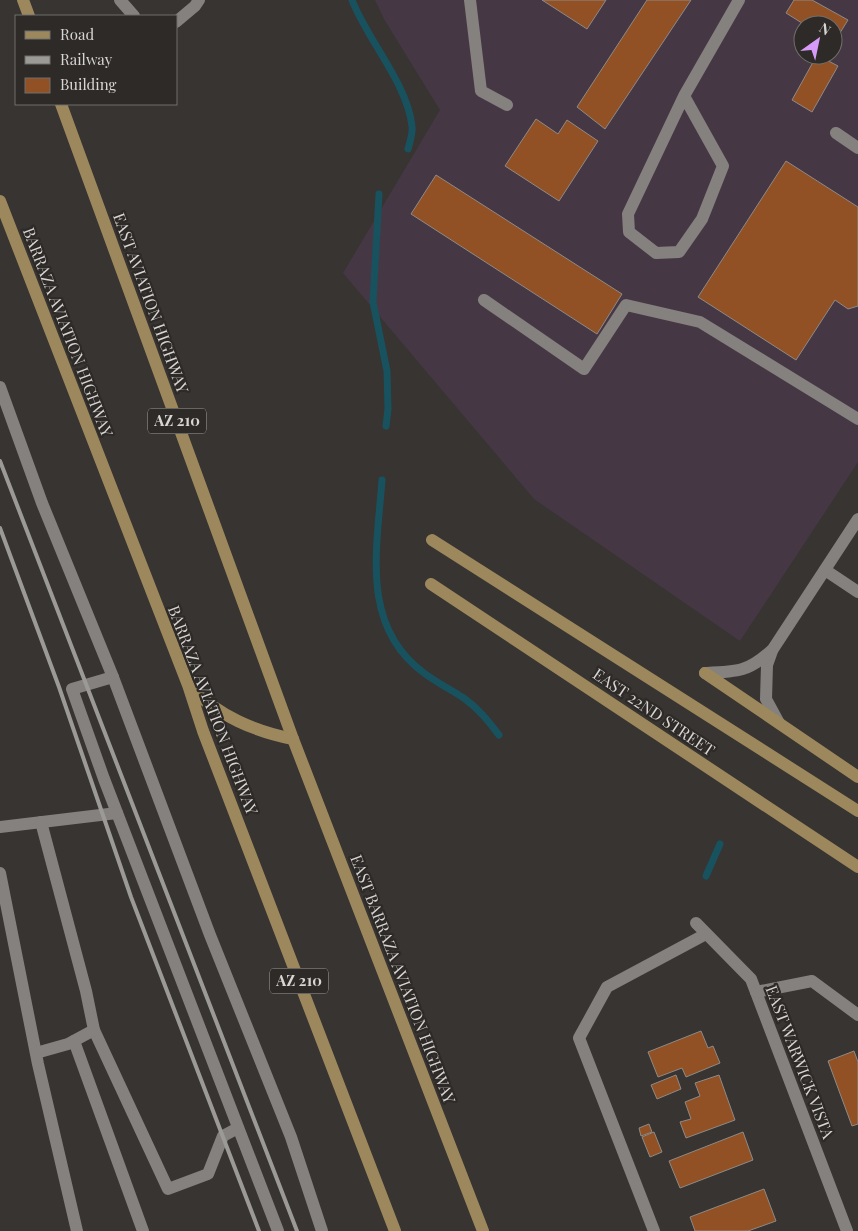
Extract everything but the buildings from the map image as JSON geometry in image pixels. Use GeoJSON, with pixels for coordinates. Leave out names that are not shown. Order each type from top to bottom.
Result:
{"type":"FeatureCollection","features":[{"type":"Feature","properties":{"kind":"main road"},"geometry":{"type":"LineString","coordinates":[[23,0],[28,15]]}},
{"type":"Feature","properties":{"kind":"main road","name":"EAST AVIATION HIGHWAY"},"geometry":{"type":"LineString","coordinates":[[61,105],[293,739]]}},
{"type":"Feature","properties":{"kind":"main road","name":"BARRAZA AVIATION HIGHWAY"},"geometry":{"type":"LineString","coordinates":[[0,201],[188,687],[395,1231]]}},
{"type":"Feature","properties":{"kind":"main road","name":"EAST 22ND STREET"},"geometry":{"type":"LineString","coordinates":[[432,540],[858,811]]}},
{"type":"Feature","properties":{"kind":"main road","name":"EAST 22ND STREET"},"geometry":{"type":"LineString","coordinates":[[431,584],[858,868]]}},
{"type":"Feature","properties":{"kind":"main road"},"geometry":{"type":"LineString","coordinates":[[705,673],[858,777]]}},
{"type":"Feature","properties":{"kind":"main road"},"geometry":{"type":"LineString","coordinates":[[188,687],[206,703],[235,721],[265,734],[293,739]]}},
{"type":"Feature","properties":{"kind":"main road","name":"EAST BARRAZA AVIATION HIGHWAY"},"geometry":{"type":"LineString","coordinates":[[293,739],[482,1231]]}},
{"type":"Feature","properties":{"kind":"street"},"geometry":{"type":"LineString","coordinates":[[120,0],[133,15]]}},
{"type":"Feature","properties":{"kind":"street"},"geometry":{"type":"LineString","coordinates":[[178,20],[195,6],[199,0]]}},
{"type":"Feature","properties":{"kind":"street"},"geometry":{"type":"LineString","coordinates":[[470,0],[481,91],[507,105]]}},
{"type":"Feature","properties":{"kind":"street"},"geometry":{"type":"LineString","coordinates":[[684,96],[723,166],[702,219],[679,252],[656,253],[629,232],[628,214],[684,96],[739,0]]}},
{"type":"Feature","properties":{"kind":"street"},"geometry":{"type":"LineString","coordinates":[[836,133],[858,148]]}},
{"type":"Feature","properties":{"kind":"street"},"geometry":{"type":"LineString","coordinates":[[484,300],[584,369],[626,305],[700,322],[858,419]]}},
{"type":"Feature","properties":{"kind":"street"},"geometry":{"type":"LineString","coordinates":[[0,387],[42,503],[113,677],[210,935],[291,1137],[322,1231]]}},
{"type":"Feature","properties":{"kind":"street"},"geometry":{"type":"LineString","coordinates":[[779,723],[766,699],[767,665],[773,649],[858,519]]}},
{"type":"Feature","properties":{"kind":"street"},"geometry":{"type":"LineString","coordinates":[[825,570],[858,592]]}},
{"type":"Feature","properties":{"kind":"street"},"geometry":{"type":"LineString","coordinates":[[705,673],[733,672],[757,664],[773,649]]}},
{"type":"Feature","properties":{"kind":"street"},"geometry":{"type":"LineString","coordinates":[[113,677],[72,689],[117,813],[278,1231]]}},
{"type":"Feature","properties":{"kind":"street"},"geometry":{"type":"LineString","coordinates":[[0,827],[117,813]]}},
{"type":"Feature","properties":{"kind":"street"},"geometry":{"type":"LineString","coordinates":[[41,822],[86,991],[94,1030],[168,1189],[208,1174],[223,1136],[238,1128]]}},
{"type":"Feature","properties":{"kind":"street"},"geometry":{"type":"LineString","coordinates":[[0,873],[36,1053],[77,1231]]}},
{"type":"Feature","properties":{"kind":"street","name":"EAST WARWICK VISTA"},"geometry":{"type":"LineString","coordinates":[[696,923],[750,979],[847,1231]]}},
{"type":"Feature","properties":{"kind":"street"},"geometry":{"type":"LineString","coordinates":[[654,1231],[579,1038],[607,987],[706,934]]}},
{"type":"Feature","properties":{"kind":"street"},"geometry":{"type":"LineString","coordinates":[[756,992],[812,981],[858,1015]]}},
{"type":"Feature","properties":{"kind":"street"},"geometry":{"type":"LineString","coordinates":[[36,1053],[74,1041],[94,1030]]}},
{"type":"Feature","properties":{"kind":"street"},"geometry":{"type":"LineString","coordinates":[[74,1041],[143,1231]]}},
{"type":"Feature","properties":{"kind":"shaded area"},"geometry":{"type":"Polygon","coordinates":[[[375,0],[858,0],[858,462],[740,641],[534,499],[343,273],[440,110],[384,19],[375,0]]]}},
{"type":"Feature","properties":{"kind":"waterway"},"geometry":{"type":"LineString","coordinates":[[352,0],[367,31],[403,94],[412,126],[412,135],[408,149]]}},
{"type":"Feature","properties":{"kind":"waterway"},"geometry":{"type":"LineString","coordinates":[[379,194],[373,302],[387,371],[388,409],[386,426]]}},
{"type":"Feature","properties":{"kind":"waterway"},"geometry":{"type":"LineString","coordinates":[[382,480],[377,533],[377,585],[381,609],[390,633],[404,654],[424,673],[470,703],[499,735]]}},
{"type":"Feature","properties":{"kind":"waterway"},"geometry":{"type":"LineString","coordinates":[[706,876],[720,844]]}},
{"type":"Feature","properties":{"kind":"railway"},"geometry":{"type":"LineString","coordinates":[[0,461],[297,1231]]}},
{"type":"Feature","properties":{"kind":"railway"},"geometry":{"type":"LineString","coordinates":[[0,528],[59,687],[131,897],[259,1231]]}}]}
